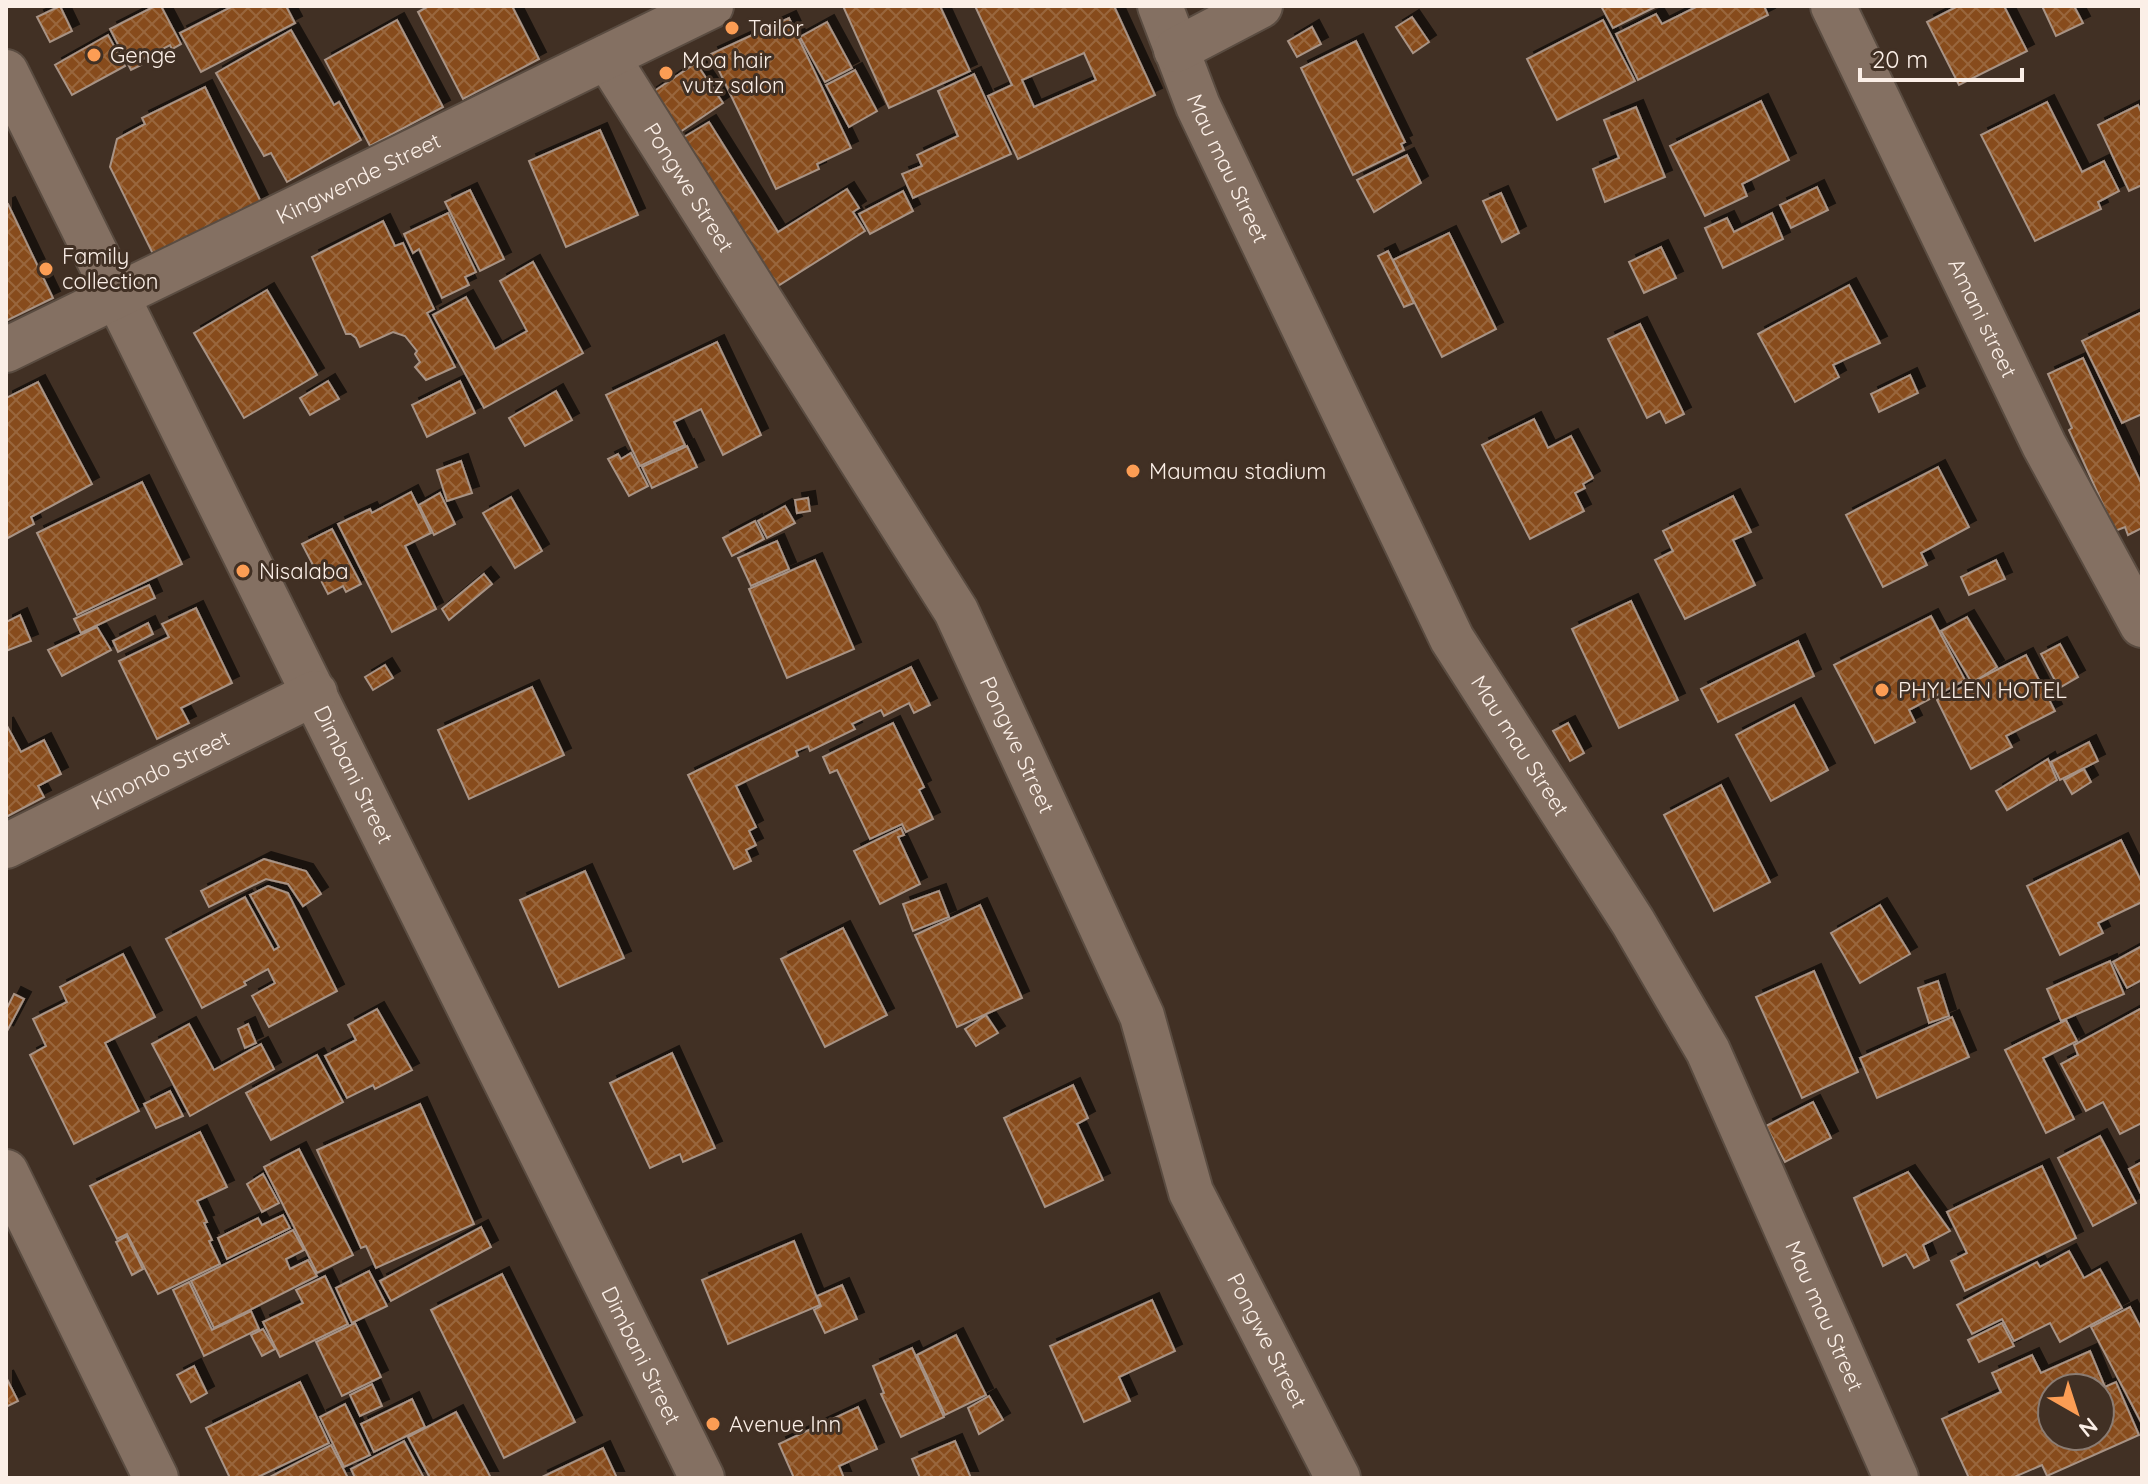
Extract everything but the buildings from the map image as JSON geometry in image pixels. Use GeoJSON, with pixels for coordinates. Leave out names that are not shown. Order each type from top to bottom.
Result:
{"type":"FeatureCollection","features":[{"type":"Feature","properties":{"kind":"street","name":"Kingwende Street"},"geometry":{"type":"LineString","coordinates":[[6,350],[711,6]]}},
{"type":"Feature","properties":{"kind":"street","name":"Mau mau Street"},"geometry":{"type":"LineString","coordinates":[[1160,6],[1198,106],[1452,639],[1633,922],[1708,1051],[1896,1478]]}},
{"type":"Feature","properties":{"kind":"street"},"geometry":{"type":"LineString","coordinates":[[1176,50],[1260,6]]}},
{"type":"Feature","properties":{"kind":"street","name":"Amani street"},"geometry":{"type":"LineString","coordinates":[[1833,6],[2044,445],[2142,625]]}},
{"type":"Feature","properties":{"kind":"street","name":"Pongwe Street"},"geometry":{"type":"LineString","coordinates":[[607,57],[956,611],[1142,1016],[1191,1192],[1338,1478]]}},
{"type":"Feature","properties":{"kind":"street","name":"Dimbani Street"},"geometry":{"type":"LineString","coordinates":[[6,72],[702,1478]]}},
{"type":"Feature","properties":{"kind":"street","name":"Kinondo Street"},"geometry":{"type":"LineString","coordinates":[[6,846],[315,693]]}},
{"type":"Feature","properties":{"kind":"street"},"geometry":{"type":"LineString","coordinates":[[6,1172],[156,1478]]}},
{"type":"Feature","properties":{"kind":"place","name":"Tailor"},"geometry":{"type":"Point","coordinates":[732,28]}},
{"type":"Feature","properties":{"kind":"place","name":"Genge"},"geometry":{"type":"Point","coordinates":[94,55]}},
{"type":"Feature","properties":{"kind":"place","name":"Moa hair vutz salon"},"geometry":{"type":"Point","coordinates":[666,73]}},
{"type":"Feature","properties":{"kind":"place","name":"Family collection"},"geometry":{"type":"Point","coordinates":[46,269]}},
{"type":"Feature","properties":{"kind":"place","name":"Maumau stadium"},"geometry":{"type":"Point","coordinates":[1133,471]}},
{"type":"Feature","properties":{"kind":"place","name":"Nisalaba"},"geometry":{"type":"Point","coordinates":[243,571]}},
{"type":"Feature","properties":{"kind":"place","name":"PHYLLEN HOTEL"},"geometry":{"type":"Point","coordinates":[1882,690]}},
{"type":"Feature","properties":{"kind":"place","name":"Avenue Inn"},"geometry":{"type":"Point","coordinates":[713,1424]}}]}
